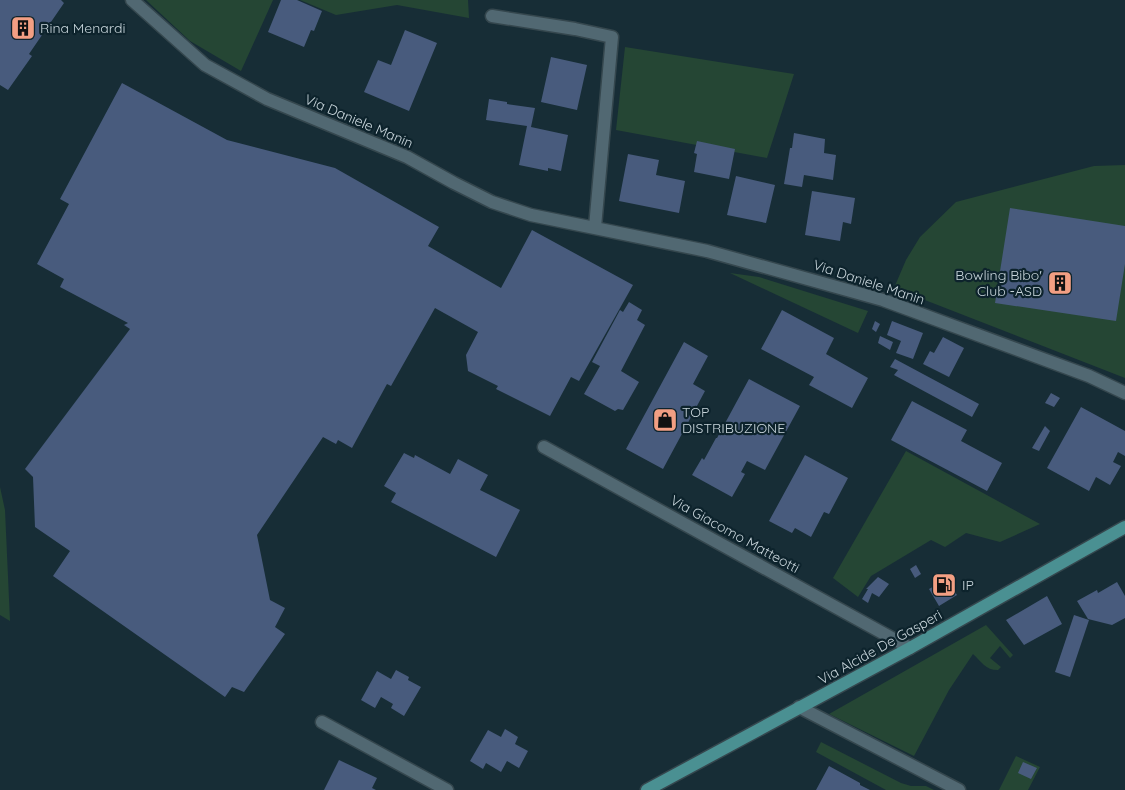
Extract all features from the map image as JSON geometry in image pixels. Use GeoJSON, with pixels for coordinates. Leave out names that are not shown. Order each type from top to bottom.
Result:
{"type":"FeatureCollection","features":[{"type":"Feature","properties":{"kind":"main road","name":"Via Alcide De Gasperi"},"geometry":{"type":"LineString","coordinates":[[647,790],[910,648],[1125,527]]}},
{"type":"Feature","properties":{"kind":"street","name":"Via Daniele Manin"},"geometry":{"type":"LineString","coordinates":[[132,0],[205,65],[268,98],[407,157],[492,202],[531,215],[707,251],[883,300],[1124,390]]}},
{"type":"Feature","properties":{"kind":"street"},"geometry":{"type":"LineString","coordinates":[[492,16],[575,29],[612,37],[595,227]]}},
{"type":"Feature","properties":{"kind":"street","name":"Via Giacomo Matteotti"},"geometry":{"type":"LineString","coordinates":[[544,448],[910,648]]}},
{"type":"Feature","properties":{"kind":"street"},"geometry":{"type":"LineString","coordinates":[[799,708],[959,790]]}},
{"type":"Feature","properties":{"kind":"street"},"geometry":{"type":"LineString","coordinates":[[322,722],[448,790]]}},
{"type":"Feature","properties":{"kind":"green space"},"geometry":{"type":"Polygon","coordinates":[[[146,0],[273,0],[241,71],[190,41],[146,0]]]}},
{"type":"Feature","properties":{"kind":"green space"},"geometry":{"type":"Polygon","coordinates":[[[300,0],[468,0],[469,18],[397,5],[336,15],[300,0]]]}},
{"type":"Feature","properties":{"kind":"green space"},"geometry":{"type":"Polygon","coordinates":[[[625,47],[794,74],[767,158],[616,130],[625,47]]]}},
{"type":"Feature","properties":{"kind":"green space"},"geometry":{"type":"Polygon","coordinates":[[[1125,165],[1125,378],[894,288],[906,260],[920,237],[956,202],[1094,166],[1125,165]]]}},
{"type":"Feature","properties":{"kind":"green space"},"geometry":{"type":"Polygon","coordinates":[[[730,273],[759,277],[868,311],[858,333],[730,273]]]}},
{"type":"Feature","properties":{"kind":"green space"},"geometry":{"type":"Polygon","coordinates":[[[906,451],[1040,524],[1000,542],[966,533],[945,547],[931,540],[871,576],[858,597],[833,578],[906,451]]]}},
{"type":"Feature","properties":{"kind":"green space"},"geometry":{"type":"Polygon","coordinates":[[[0,487],[5,510],[10,621],[0,615],[0,487]]]}},
{"type":"Feature","properties":{"kind":"green space"},"geometry":{"type":"Polygon","coordinates":[[[986,625],[1013,655],[1010,658],[1000,646],[990,658],[1001,667],[998,670],[994,670],[981,663],[973,654],[949,690],[914,756],[829,714],[986,625]]]}},
{"type":"Feature","properties":{"kind":"green space"},"geometry":{"type":"Polygon","coordinates":[[[821,742],[901,783],[911,786],[926,786],[934,790],[886,790],[816,752],[821,742]]]}},
{"type":"Feature","properties":{"kind":"green space"},"geometry":{"type":"Polygon","coordinates":[[[1016,756],[1040,767],[1028,790],[999,790],[1016,756]]]}},
{"type":"Feature","properties":{"kind":"building","name":"Rina Menardi"},"geometry":{"type":"Polygon","coordinates":[[[0,0],[61,0],[64,3],[29,54],[32,56],[8,90],[0,85],[0,0]]]}},
{"type":"Feature","properties":{"kind":"building"},"geometry":{"type":"Polygon","coordinates":[[[281,0],[297,0],[322,11],[314,31],[311,30],[304,47],[268,32],[281,0]]]}},
{"type":"Feature","properties":{"kind":"building"},"geometry":{"type":"Polygon","coordinates":[[[405,30],[437,43],[409,111],[364,92],[378,60],[391,65],[405,30]]]}},
{"type":"Feature","properties":{"kind":"building"},"geometry":{"type":"Polygon","coordinates":[[[551,57],[587,65],[577,110],[541,102],[551,57]]]}},
{"type":"Feature","properties":{"kind":"building"},"geometry":{"type":"Polygon","coordinates":[[[122,83],[227,140],[335,168],[439,227],[428,246],[501,288],[532,230],[633,285],[579,381],[571,377],[550,416],[496,389],[498,386],[468,371],[466,355],[478,332],[435,308],[391,386],[387,384],[352,448],[338,440],[336,444],[323,437],[257,535],[270,600],[285,608],[275,627],[285,634],[244,692],[232,687],[225,697],[53,576],[70,551],[35,527],[33,477],[25,469],[130,329],[124,325],[128,323],[60,287],[64,279],[37,264],[69,204],[60,199],[122,83]]]}},
{"type":"Feature","properties":{"kind":"building"},"geometry":{"type":"Polygon","coordinates":[[[489,99],[535,108],[531,127],[568,135],[561,171],[548,168],[548,171],[519,165],[527,126],[486,120],[489,99]]]}},
{"type":"Feature","properties":{"kind":"building"},"geometry":{"type":"Polygon","coordinates":[[[794,133],[825,139],[824,153],[836,155],[833,180],[804,175],[802,187],[784,184],[794,133]]]}},
{"type":"Feature","properties":{"kind":"building"},"geometry":{"type":"Polygon","coordinates":[[[697,141],[735,149],[729,179],[694,172],[697,154],[694,153],[697,141]]]}},
{"type":"Feature","properties":{"kind":"building"},"geometry":{"type":"Polygon","coordinates":[[[628,154],[659,160],[656,175],[685,181],[679,213],[619,201],[628,154]]]}},
{"type":"Feature","properties":{"kind":"building"},"geometry":{"type":"Polygon","coordinates":[[[736,176],[775,185],[766,223],[727,215],[736,176]]]}},
{"type":"Feature","properties":{"kind":"building"},"geometry":{"type":"Polygon","coordinates":[[[812,191],[855,198],[851,224],[843,222],[840,241],[805,235],[812,191]]]}},
{"type":"Feature","properties":{"kind":"building","name":"Bowling Bibo' Club -ASD"},"geometry":{"type":"Polygon","coordinates":[[[1010,208],[1125,226],[1125,264],[1116,321],[995,303],[1010,208]]]}},
{"type":"Feature","properties":{"kind":"building"},"geometry":{"type":"Polygon","coordinates":[[[629,302],[642,310],[637,320],[645,325],[621,371],[639,382],[623,410],[618,409],[615,411],[584,394],[600,366],[592,362],[620,310],[623,312],[629,302]]]}},
{"type":"Feature","properties":{"kind":"building"},"geometry":{"type":"Polygon","coordinates":[[[782,310],[834,338],[826,354],[868,378],[852,408],[809,385],[814,377],[761,349],[782,310]]]}},
{"type":"Feature","properties":{"kind":"building"},"geometry":{"type":"Polygon","coordinates":[[[875,321],[880,324],[876,332],[872,329],[875,321]]]}},
{"type":"Feature","properties":{"kind":"building"},"geometry":{"type":"Polygon","coordinates":[[[892,321],[923,333],[913,359],[896,353],[901,341],[887,335],[892,321]]]}},
{"type":"Feature","properties":{"kind":"building"},"geometry":{"type":"Polygon","coordinates":[[[880,336],[893,342],[890,350],[878,343],[880,336]]]}},
{"type":"Feature","properties":{"kind":"building"},"geometry":{"type":"Polygon","coordinates":[[[943,337],[964,348],[949,377],[923,364],[930,351],[934,353],[943,337]]]}},
{"type":"Feature","properties":{"kind":"building","name":"TOP DISTRIBUZIONE"},"geometry":{"type":"Polygon","coordinates":[[[684,342],[708,356],[693,384],[705,391],[663,469],[626,449],[684,342]]]}},
{"type":"Feature","properties":{"kind":"building"},"geometry":{"type":"Polygon","coordinates":[[[895,359],[979,404],[972,417],[894,375],[898,370],[890,367],[895,359]]]}},
{"type":"Feature","properties":{"kind":"building"},"geometry":{"type":"Polygon","coordinates":[[[749,379],[800,406],[765,470],[747,461],[741,472],[745,474],[732,497],[692,475],[702,458],[704,460],[749,379]]]}},
{"type":"Feature","properties":{"kind":"building"},"geometry":{"type":"Polygon","coordinates":[[[1051,393],[1060,398],[1054,407],[1045,403],[1051,393]]]}},
{"type":"Feature","properties":{"kind":"building"},"geometry":{"type":"Polygon","coordinates":[[[912,401],[967,430],[961,441],[1002,463],[987,491],[891,440],[912,401]]]}},
{"type":"Feature","properties":{"kind":"building"},"geometry":{"type":"Polygon","coordinates":[[[1081,407],[1125,431],[1125,456],[1118,452],[1113,462],[1121,466],[1110,485],[1096,477],[1089,491],[1047,468],[1081,407]]]}},
{"type":"Feature","properties":{"kind":"building"},"geometry":{"type":"Polygon","coordinates":[[[1045,426],[1050,431],[1039,451],[1032,448],[1045,426]]]}},
{"type":"Feature","properties":{"kind":"building"},"geometry":{"type":"Polygon","coordinates":[[[404,453],[414,458],[415,455],[450,474],[458,459],[488,475],[480,490],[520,510],[496,557],[391,502],[396,493],[384,486],[404,453]]]}},
{"type":"Feature","properties":{"kind":"building"},"geometry":{"type":"Polygon","coordinates":[[[805,455],[848,478],[829,514],[824,512],[811,537],[795,528],[792,533],[769,521],[805,455]]]}},
{"type":"Feature","properties":{"kind":"building"},"geometry":{"type":"Polygon","coordinates":[[[916,565],[921,574],[915,578],[910,569],[916,565]]]}},
{"type":"Feature","properties":{"kind":"building"},"geometry":{"type":"Polygon","coordinates":[[[878,577],[889,584],[879,597],[872,593],[868,603],[862,599],[868,589],[866,589],[878,577]]]}},
{"type":"Feature","properties":{"kind":"building"},"geometry":{"type":"Polygon","coordinates":[[[947,579],[957,595],[939,606],[929,589],[947,579]]]}},
{"type":"Feature","properties":{"kind":"building"},"geometry":{"type":"Polygon","coordinates":[[[1117,582],[1125,596],[1125,618],[1112,625],[1088,619],[1077,601],[1097,590],[1098,593],[1117,582]]]}},
{"type":"Feature","properties":{"kind":"building"},"geometry":{"type":"Polygon","coordinates":[[[1047,596],[1062,624],[1024,645],[1006,620],[1047,596]]]}},
{"type":"Feature","properties":{"kind":"building"},"geometry":{"type":"Polygon","coordinates":[[[1074,615],[1089,620],[1070,677],[1055,672],[1074,615]]]}},
{"type":"Feature","properties":{"kind":"building"},"geometry":{"type":"Polygon","coordinates":[[[396,670],[409,677],[408,680],[421,687],[404,716],[391,708],[393,704],[381,697],[375,708],[361,700],[377,671],[391,679],[396,670]]]}},
{"type":"Feature","properties":{"kind":"building"},"geometry":{"type":"Polygon","coordinates":[[[505,729],[518,737],[515,744],[528,751],[519,768],[507,761],[501,772],[486,763],[483,769],[470,761],[488,730],[501,737],[505,729]]]}},
{"type":"Feature","properties":{"kind":"building"},"geometry":{"type":"Polygon","coordinates":[[[339,760],[377,778],[372,788],[376,790],[324,790],[339,760]]]}},
{"type":"Feature","properties":{"kind":"building"},"geometry":{"type":"Polygon","coordinates":[[[1023,762],[1037,768],[1031,779],[1018,773],[1023,762]]]}},
{"type":"Feature","properties":{"kind":"building"},"geometry":{"type":"Polygon","coordinates":[[[829,766],[860,783],[860,785],[870,790],[816,790],[829,766]]]}},
{"type":"Feature","properties":{"kind":"place","name":"Rina Menardi"},"geometry":{"type":"Point","coordinates":[23,28]}},
{"type":"Feature","properties":{"kind":"place","name":"Bowling Bibo' Club -ASD"},"geometry":{"type":"Point","coordinates":[1060,283]}},
{"type":"Feature","properties":{"kind":"place","name":"TOP DISTRIBUZIONE"},"geometry":{"type":"Point","coordinates":[665,420]}},
{"type":"Feature","properties":{"kind":"place","name":"IP"},"geometry":{"type":"Point","coordinates":[944,585]}}]}
